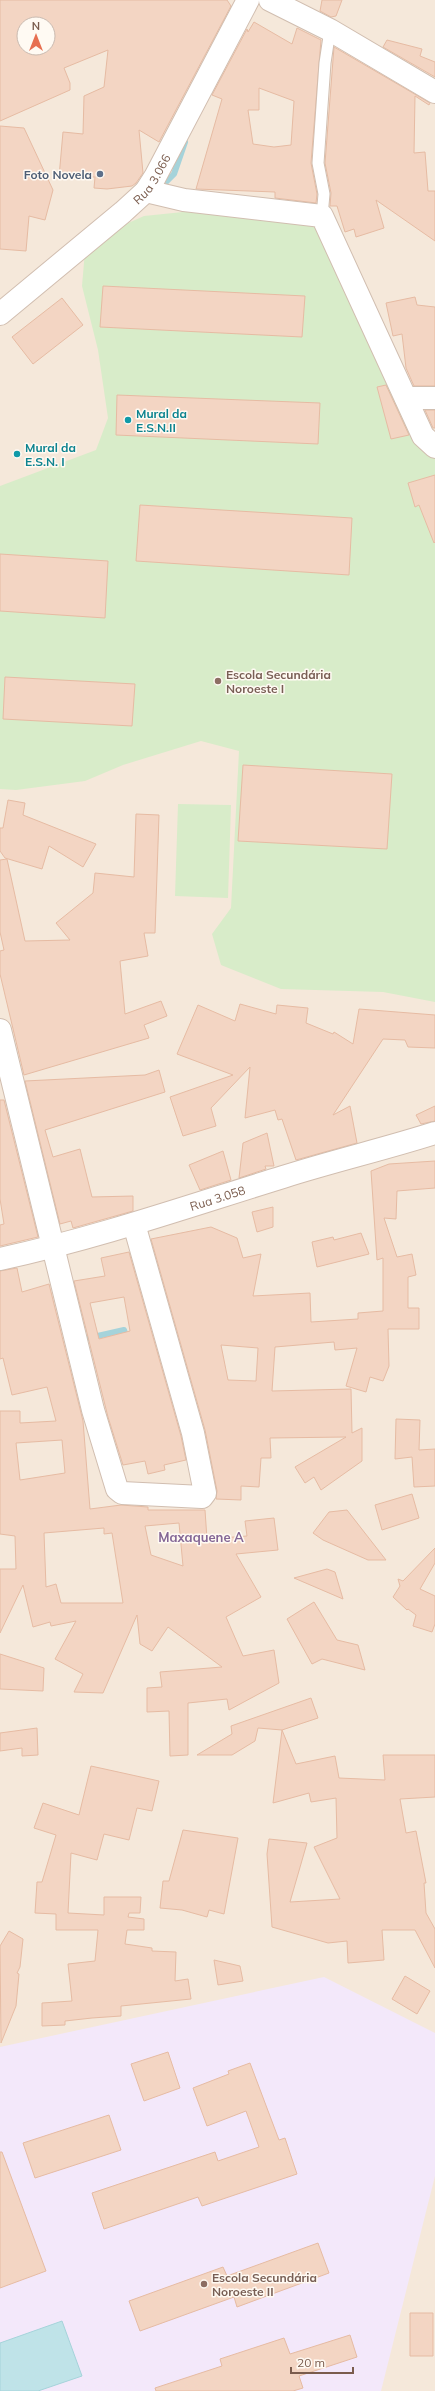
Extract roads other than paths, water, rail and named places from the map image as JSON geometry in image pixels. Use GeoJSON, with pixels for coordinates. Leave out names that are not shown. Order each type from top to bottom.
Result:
{"type":"FeatureCollection","features":[{"type":"Feature","properties":{"kind":"street","name":"Rua 3.066"},"geometry":{"type":"LineString","coordinates":[[0,314],[123,212],[146,191],[156,177],[248,0]]}},
{"type":"Feature","properties":{"kind":"street"},"geometry":{"type":"LineString","coordinates":[[270,0],[330,30],[435,92]]}},
{"type":"Feature","properties":{"kind":"street"},"geometry":{"type":"LineString","coordinates":[[146,191],[184,200],[322,216],[423,436],[435,447]]}},
{"type":"Feature","properties":{"kind":"street"},"geometry":{"type":"LineString","coordinates":[[406,398],[435,398]]}},
{"type":"Feature","properties":{"kind":"street"},"geometry":{"type":"LineString","coordinates":[[0,1030],[93,1410],[118,1489],[122,1493],[138,1496],[202,1497],[205,1493],[192,1433],[134,1224]]}},
{"type":"Feature","properties":{"kind":"street","name":"Rua 3.058"},"geometry":{"type":"LineString","coordinates":[[0,1258],[54,1247],[134,1224],[284,1176],[435,1133]]}},
{"type":"Feature","properties":{"kind":"lane"},"geometry":{"type":"LineString","coordinates":[[322,216],[324,194],[318,163],[325,63],[330,30]]}},
{"type":"Feature","properties":{"kind":"water"},"geometry":{"type":"Polygon","coordinates":[[[62,2321],[82,2376],[38,2391],[0,2391],[0,2343],[62,2321]]]}},
{"type":"Feature","properties":{"kind":"waterway"},"geometry":{"type":"LineString","coordinates":[[159,189],[174,174],[185,142]]}},
{"type":"Feature","properties":{"kind":"waterway"},"geometry":{"type":"LineString","coordinates":[[80,1340],[124,1330],[127,1339]]}},
{"type":"Feature","properties":{"kind":"place","name":"Foto Novela"},"geometry":{"type":"Point","coordinates":[100,174]}},
{"type":"Feature","properties":{"kind":"place","name":"Mural da E.S.N.II"},"geometry":{"type":"Point","coordinates":[128,420]}},
{"type":"Feature","properties":{"kind":"place","name":"Mural da E.S.N. I"},"geometry":{"type":"Point","coordinates":[17,454]}},
{"type":"Feature","properties":{"kind":"place","name":"Escola Secundária Noroeste I"},"geometry":{"type":"Point","coordinates":[218,681]}},
{"type":"Feature","properties":{"kind":"place","name":"Escola Secundária Noroeste II"},"geometry":{"type":"Point","coordinates":[204,2284]}},
{"type":"Feature","properties":{"kind":"district","name":"Maxaquene A"},"geometry":{"type":"Point","coordinates":[201,1537]}}]}
